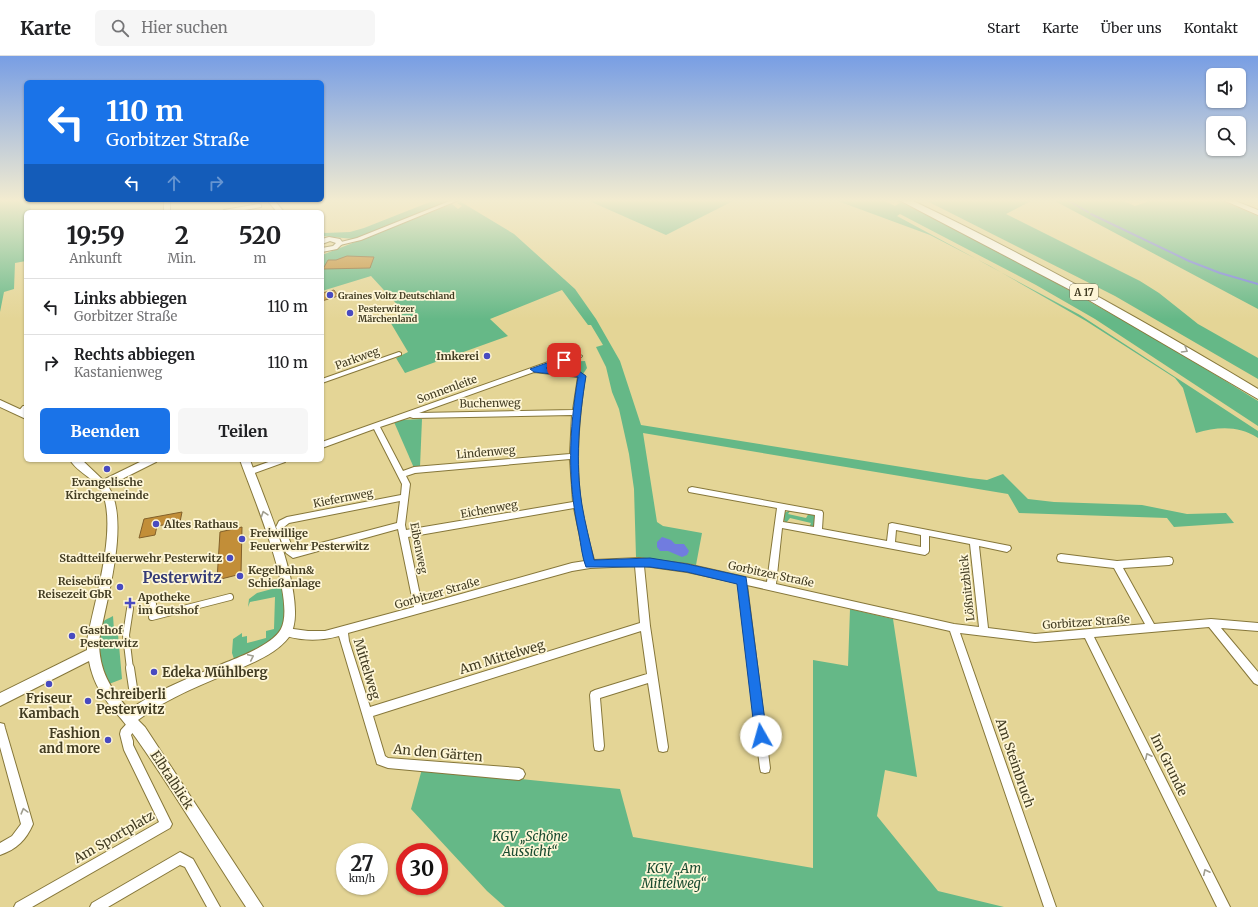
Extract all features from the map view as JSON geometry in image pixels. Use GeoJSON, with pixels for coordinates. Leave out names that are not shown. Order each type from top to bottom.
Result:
{"type":"FeatureCollection","features":[{"type":"Feature","properties":{"kind":"highway","name":"A 17"},"geometry":{"type":"LineString","coordinates":[[982,240],[1078,289],[1163,337],[1258,395]]}},
{"type":"Feature","properties":{"kind":"highway","name":"A 17"},"geometry":{"type":"LineString","coordinates":[[996,240],[1091,288],[1174,334],[1258,384]]}},
{"type":"Feature","properties":{"kind":"street"},"geometry":{"type":"LineString","coordinates":[[336,240],[340,243]]}},
{"type":"Feature","properties":{"kind":"street"},"geometry":{"type":"LineString","coordinates":[[324,250],[335,248],[340,243],[356,240]]}},
{"type":"Feature","properties":{"kind":"street","name":"Parkweg"},"geometry":{"type":"LineString","coordinates":[[324,380],[399,354]]}},
{"type":"Feature","properties":{"kind":"street","name":"Sonnenleite"},"geometry":{"type":"LineString","coordinates":[[324,444],[534,369],[579,356]]}},
{"type":"Feature","properties":{"kind":"street"},"geometry":{"type":"LineString","coordinates":[[534,369],[579,374],[582,376],[576,412],[574,456],[577,504],[590,564]]}},
{"type":"Feature","properties":{"kind":"street"},"geometry":{"type":"LineString","coordinates":[[0,403],[24,412]]}},
{"type":"Feature","properties":{"kind":"street","name":"Buchenweg"},"geometry":{"type":"LineString","coordinates":[[404,416],[576,412]]}},
{"type":"Feature","properties":{"kind":"street","name":"Eibenweg"},"geometry":{"type":"LineString","coordinates":[[376,426],[406,484],[401,525],[419,610]]}},
{"type":"Feature","properties":{"kind":"street","name":"Lindenweg"},"geometry":{"type":"LineString","coordinates":[[401,475],[414,470],[574,456]]}},
{"type":"Feature","properties":{"kind":"street","name":"Elbtalblick"},"geometry":{"type":"LineString","coordinates":[[77,462],[101,485],[109,496],[112,513],[111,549],[97,616],[93,653],[96,668],[103,687],[116,705],[131,721],[255,907]]}},
{"type":"Feature","properties":{"kind":"street"},"geometry":{"type":"LineString","coordinates":[[101,485],[149,462]]}},
{"type":"Feature","properties":{"kind":"street"},"geometry":{"type":"LineString","coordinates":[[131,721],[152,702],[257,654],[274,644],[286,632],[290,622],[287,580],[246,462]]}},
{"type":"Feature","properties":{"kind":"street"},"geometry":{"type":"LineString","coordinates":[[249,472],[276,462]]}},
{"type":"Feature","properties":{"kind":"street"},"geometry":{"type":"LineString","coordinates":[[692,490],[819,513],[818,531]]}},
{"type":"Feature","properties":{"kind":"street","name":"Kiefernweg"},"geometry":{"type":"LineString","coordinates":[[401,525],[294,554],[289,551],[280,527],[282,523],[287,520],[404,497]]}},
{"type":"Feature","properties":{"kind":"street","name":"Eichenweg"},"geometry":{"type":"LineString","coordinates":[[404,534],[577,504]]}},
{"type":"Feature","properties":{"kind":"street"},"geometry":{"type":"LineString","coordinates":[[771,586],[781,506]]}},
{"type":"Feature","properties":{"kind":"street"},"geometry":{"type":"LineString","coordinates":[[778,524],[925,551],[925,532]]}},
{"type":"Feature","properties":{"kind":"street","name":"Lößnitzblick"},"geometry":{"type":"LineString","coordinates":[[891,545],[892,526],[1007,548]]}},
{"type":"Feature","properties":{"kind":"street","name":"Lößnitzblick"},"geometry":{"type":"LineString","coordinates":[[974,541],[984,632]]}},
{"type":"Feature","properties":{"kind":"street"},"geometry":{"type":"LineString","coordinates":[[1061,558],[1117,565],[1169,561]]}},
{"type":"Feature","properties":{"kind":"street"},"geometry":{"type":"LineString","coordinates":[[638,562],[645,626],[663,747]]}},
{"type":"Feature","properties":{"kind":"street","name":"Gorbitzer Straße"},"geometry":{"type":"LineString","coordinates":[[286,632],[299,636],[321,636],[343,632],[572,567],[590,564],[638,562],[687,568],[954,628],[1035,638],[1088,635],[1211,623],[1258,627]]}},
{"type":"Feature","properties":{"kind":"street"},"geometry":{"type":"LineString","coordinates":[[1117,565],[1152,628]]}},
{"type":"Feature","properties":{"kind":"street"},"geometry":{"type":"LineString","coordinates":[[742,580],[765,768]]}},
{"type":"Feature","properties":{"kind":"street"},"geometry":{"type":"LineString","coordinates":[[153,604],[152,617],[230,597]]}},
{"type":"Feature","properties":{"kind":"street"},"geometry":{"type":"LineString","coordinates":[[130,609],[126,635],[133,688]]}},
{"type":"Feature","properties":{"kind":"street"},"geometry":{"type":"LineString","coordinates":[[1211,623],[1258,680]]}},
{"type":"Feature","properties":{"kind":"street","name":"Am Mittelweg"},"geometry":{"type":"LineString","coordinates":[[366,713],[645,626]]}},
{"type":"Feature","properties":{"kind":"street","name":"Am Steinbruch"},"geometry":{"type":"LineString","coordinates":[[954,628],[1050,907]]}},
{"type":"Feature","properties":{"kind":"street","name":"Mittelweg"},"geometry":{"type":"LineString","coordinates":[[343,632],[344,641],[366,713]]}},
{"type":"Feature","properties":{"kind":"street","name":"Im Grunde"},"geometry":{"type":"LineString","coordinates":[[1088,635],[1224,907]]}},
{"type":"Feature","properties":{"kind":"street"},"geometry":{"type":"LineString","coordinates":[[0,700],[93,653]]}},
{"type":"Feature","properties":{"kind":"street"},"geometry":{"type":"LineString","coordinates":[[599,746],[595,695],[652,677]]}},
{"type":"Feature","properties":{"kind":"street","name":"An den Gärten"},"geometry":{"type":"LineString","coordinates":[[366,713],[377,752],[381,760],[388,763],[519,774]]}},
{"type":"Feature","properties":{"kind":"street","name":"Am Sportplatz"},"geometry":{"type":"LineString","coordinates":[[20,907],[166,824],[128,746],[128,741],[125,734],[131,721]]}},
{"type":"Feature","properties":{"kind":"street"},"geometry":{"type":"LineString","coordinates":[[0,728],[27,824],[23,834],[16,843],[0,849]]}},
{"type":"Feature","properties":{"kind":"street"},"geometry":{"type":"LineString","coordinates":[[96,907],[180,858],[189,863],[214,907]]}},
{"type":"Feature","properties":{"kind":"green space"},"geometry":{"type":"Polygon","coordinates":[[[0,240],[24,240],[24,261],[15,263],[14,289],[4,292],[0,312],[0,240]]]}},
{"type":"Feature","properties":{"kind":"green space"},"geometry":{"type":"Polygon","coordinates":[[[361,240],[520,240],[575,289],[596,319],[620,361],[641,425],[970,478],[987,480],[1003,474],[1028,499],[1054,502],[1142,505],[1187,514],[1226,513],[1234,523],[1174,527],[1167,518],[1019,513],[1008,494],[643,433],[657,522],[663,526],[702,533],[696,565],[636,557],[634,489],[629,454],[619,409],[612,392],[606,367],[596,347],[603,345],[591,325],[588,325],[562,290],[490,319],[508,336],[405,373],[396,358],[408,352],[389,320],[405,313],[371,276],[324,290],[324,254],[361,240]]]}},
{"type":"Feature","properties":{"kind":"green space"},"geometry":{"type":"Polygon","coordinates":[[[939,240],[941,240],[977,259],[939,240]]]}},
{"type":"Feature","properties":{"kind":"green space"},"geometry":{"type":"Polygon","coordinates":[[[949,240],[975,240],[1080,296],[1169,347],[1258,401],[1258,426],[1095,319],[1036,285],[949,240]]]}},
{"type":"Feature","properties":{"kind":"green space"},"geometry":{"type":"Polygon","coordinates":[[[1004,240],[1057,240],[1140,281],[1159,293],[1198,324],[1258,358],[1258,379],[1115,296],[1004,240]]]}},
{"type":"Feature","properties":{"kind":"green space"},"geometry":{"type":"Polygon","coordinates":[[[1128,240],[1258,240],[1258,309],[1128,240]]]}},
{"type":"Feature","properties":{"kind":"green space"},"geometry":{"type":"Polygon","coordinates":[[[1000,272],[1080,315],[1258,431],[1258,438],[1243,431],[1227,428],[1212,429],[1196,433],[1183,388],[1175,378],[1086,321],[1000,272]]]}},
{"type":"Feature","properties":{"kind":"green space"},"geometry":{"type":"Polygon","coordinates":[[[585,361],[587,368],[583,374],[575,371],[544,370],[563,362],[585,361]]]}},
{"type":"Feature","properties":{"kind":"green space"},"geometry":{"type":"Polygon","coordinates":[[[422,419],[420,467],[414,468],[394,422],[401,420],[422,419]]]}},
{"type":"Feature","properties":{"kind":"green space"},"geometry":{"type":"Polygon","coordinates":[[[791,510],[788,514],[806,518],[809,513],[814,515],[816,524],[809,527],[811,523],[790,518],[786,523],[783,519],[784,513],[791,510]]]}},
{"type":"Feature","properties":{"kind":"green space"},"geometry":{"type":"Polygon","coordinates":[[[283,586],[285,615],[284,624],[281,631],[264,646],[234,659],[232,653],[233,639],[242,633],[242,637],[247,636],[247,643],[266,638],[266,631],[274,629],[275,597],[250,602],[248,607],[249,599],[257,593],[283,586]]]}},
{"type":"Feature","properties":{"kind":"green space"},"geometry":{"type":"Polygon","coordinates":[[[850,609],[893,619],[917,777],[885,770],[877,816],[938,891],[1004,907],[505,907],[487,891],[448,849],[448,843],[443,843],[411,809],[422,769],[620,789],[633,837],[813,868],[813,660],[848,666],[850,609]]]}},
{"type":"Feature","properties":{"kind":"green space"},"geometry":{"type":"Polygon","coordinates":[[[113,616],[114,630],[124,626],[124,631],[118,634],[122,679],[109,684],[98,647],[98,631],[101,623],[113,616]]]}},
{"type":"Feature","properties":{"kind":"water"},"geometry":{"type":"Polygon","coordinates":[[[662,537],[671,540],[675,544],[684,544],[689,551],[687,555],[682,557],[668,551],[660,551],[657,547],[657,542],[662,537]]]}},
{"type":"Feature","properties":{"kind":"building"},"geometry":{"type":"Polygon","coordinates":[[[347,256],[374,257],[370,268],[324,269],[328,260],[336,260],[347,256]]]}},
{"type":"Feature","properties":{"kind":"building","name":"Graines Voltz Deutschland"},"geometry":{"type":"Polygon","coordinates":[[[334,290],[338,296],[324,300],[324,292],[334,290]]]}},
{"type":"Feature","properties":{"kind":"building","name":"Altes Rathaus"},"geometry":{"type":"Polygon","coordinates":[[[182,512],[180,522],[157,526],[155,535],[139,538],[144,519],[182,512]]]}},
{"type":"Feature","properties":{"kind":"building","name":"Stadtteilfeuerwehr Pesterwitz"},"geometry":{"type":"Polygon","coordinates":[[[242,527],[241,574],[217,580],[220,532],[242,527]]]}},
{"type":"Feature","properties":{"kind":"waterway"},"geometry":{"type":"LineString","coordinates":[[1145,240],[1189,261],[1220,273],[1258,284]]}},
{"type":"Feature","properties":{"kind":"place","name":"Graines Voltz Deutschland"},"geometry":{"type":"Point","coordinates":[330,295]}},
{"type":"Feature","properties":{"kind":"place","name":"Pesterwitzer Märchenland"},"geometry":{"type":"Point","coordinates":[350,313]}},
{"type":"Feature","properties":{"kind":"place","name":"Imkerei"},"geometry":{"type":"Point","coordinates":[487,356]}},
{"type":"Feature","properties":{"kind":"place","name":"Evangelische Kirchgemeinde"},"geometry":{"type":"Point","coordinates":[107,469]}},
{"type":"Feature","properties":{"kind":"place","name":"Altes Rathaus"},"geometry":{"type":"Point","coordinates":[156,524]}},
{"type":"Feature","properties":{"kind":"place","name":"Freiwillige Feuerwehr Pesterwitz"},"geometry":{"type":"Point","coordinates":[242,539]}},
{"type":"Feature","properties":{"kind":"place","name":"Stadtteilfeuerwehr Pesterwitz"},"geometry":{"type":"Point","coordinates":[230,558]}},
{"type":"Feature","properties":{"kind":"place","name":"Kegelbahn& Schießanlage"},"geometry":{"type":"Point","coordinates":[240,576]}},
{"type":"Feature","properties":{"kind":"place","name":"Reisebüro Reisezeit GbR"},"geometry":{"type":"Point","coordinates":[120,587]}},
{"type":"Feature","properties":{"kind":"place","name":"Apotheke im Gutshof"},"geometry":{"type":"Point","coordinates":[130,603]}},
{"type":"Feature","properties":{"kind":"place","name":"Gasthof Pesterwitz"},"geometry":{"type":"Point","coordinates":[72,636]}},
{"type":"Feature","properties":{"kind":"place","name":"Edeka Mühlberg"},"geometry":{"type":"Point","coordinates":[154,672]}},
{"type":"Feature","properties":{"kind":"place","name":"Friseur Kambach"},"geometry":{"type":"Point","coordinates":[49,684]}},
{"type":"Feature","properties":{"kind":"place","name":"Schreiberli Pesterwitz"},"geometry":{"type":"Point","coordinates":[88,701]}},
{"type":"Feature","properties":{"kind":"place","name":"Fashion and more"},"geometry":{"type":"Point","coordinates":[108,740]}},
{"type":"Feature","properties":{"kind":"district","name":"Pesterwitz"},"geometry":{"type":"Point","coordinates":[182,577]}},
{"type":"Feature","properties":{"kind":"route"},"geometry":{"type":"LineString","coordinates":[[564,360],[534,369],[541,371],[580,374],[582,376],[576,412],[574,456],[577,504],[590,564],[650,562],[687,568],[742,580],[761,736]]}},
{"type":"Feature","properties":{"kind":"park label","name":"KGV „Schöne Aussicht“"},"geometry":{"type":"Point","coordinates":[530,844]}},
{"type":"Feature","properties":{"kind":"park label","name":"KGV „Am Mittelweg“"},"geometry":{"type":"Point","coordinates":[674,876]}}]}
